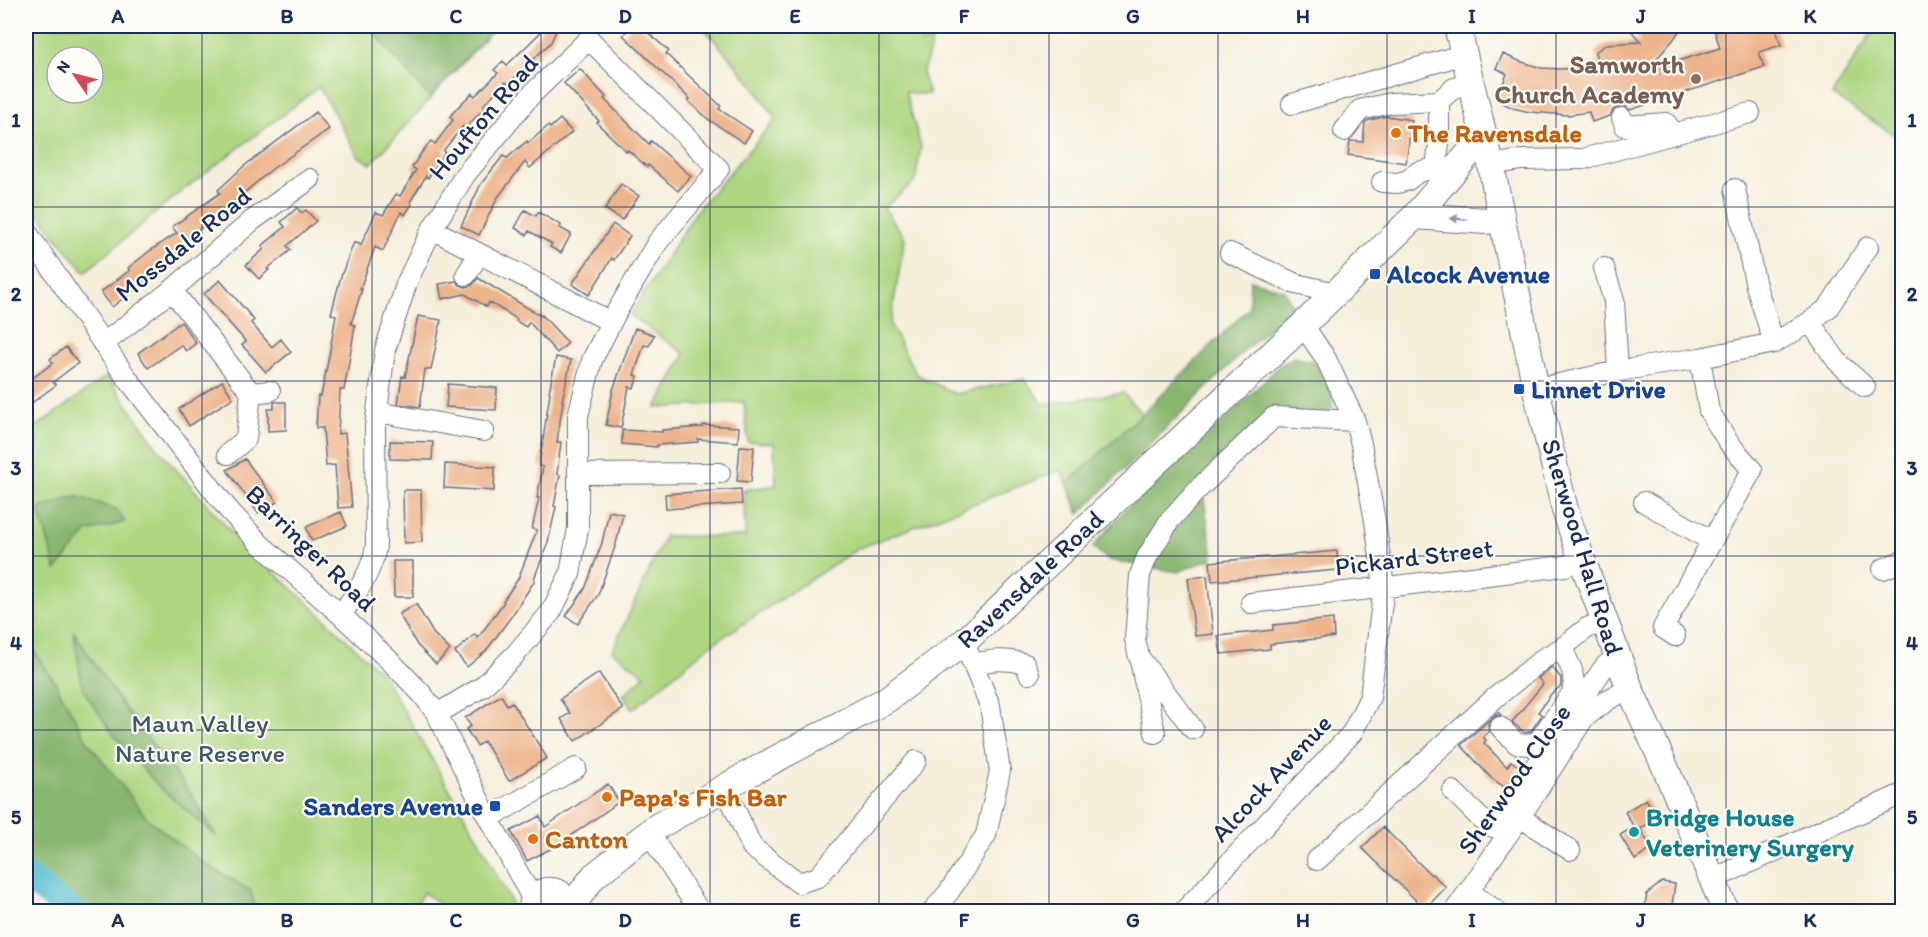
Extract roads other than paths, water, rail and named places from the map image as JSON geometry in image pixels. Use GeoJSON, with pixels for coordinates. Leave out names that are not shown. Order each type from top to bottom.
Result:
{"type":"FeatureCollection","features":[{"type":"Feature","properties":{"kind":"main road","name":"Sherwood Hall Road"},"geometry":{"type":"LineString","coordinates":[[1457,26],[1491,165],[1536,389],[1565,510],[1629,689],[1713,879],[1724,911]]}},
{"type":"Feature","properties":{"kind":"main road","name":"Ravensdale Road"},"geometry":{"type":"LineString","coordinates":[[547,900],[594,876],[649,833],[725,787],[968,653],[1415,216],[1447,172],[1484,136]]}},
{"type":"Feature","properties":{"kind":"main road"},"geometry":{"type":"LineString","coordinates":[[1447,172],[1491,165]]}},
{"type":"Feature","properties":{"kind":"main road"},"geometry":{"type":"LineString","coordinates":[[1415,216],[1486,220],[1502,218]]}},
{"type":"Feature","properties":{"kind":"street","name":"Houfton Road"},"geometry":{"type":"LineString","coordinates":[[341,615],[364,582],[374,557],[376,546],[376,412],[385,350],[407,282],[432,229],[465,175],[530,96],[589,39],[719,169],[657,243],[611,322]]}},
{"type":"Feature","properties":{"kind":"street"},"geometry":{"type":"LineString","coordinates":[[1292,104],[1465,54]]}},
{"type":"Feature","properties":{"kind":"street"},"geometry":{"type":"LineString","coordinates":[[1344,131],[1360,110],[1391,104],[1438,102],[1454,88],[1471,83]]}},
{"type":"Feature","properties":{"kind":"street"},"geometry":{"type":"LineString","coordinates":[[1382,182],[1398,183],[1408,180],[1418,172],[1447,172],[1439,143],[1438,102]]}},
{"type":"Feature","properties":{"kind":"street"},"geometry":{"type":"LineString","coordinates":[[1491,165],[1521,160],[1583,159],[1750,113]]}},
{"type":"Feature","properties":{"kind":"street"},"geometry":{"type":"LineString","coordinates":[[1622,118],[1625,126],[1666,123],[1674,134]]}},
{"type":"Feature","properties":{"kind":"street","name":"Mossdale Road"},"geometry":{"type":"LineString","coordinates":[[103,344],[172,290],[253,220],[306,189]]}},
{"type":"Feature","properties":{"kind":"street"},"geometry":{"type":"LineString","coordinates":[[1735,189],[1756,286],[1774,343]]}},
{"type":"Feature","properties":{"kind":"street"},"geometry":{"type":"LineString","coordinates":[[432,229],[611,322],[592,360],[578,416],[580,474],[578,528],[570,574],[551,612],[514,656],[482,687],[436,714]]}},
{"type":"Feature","properties":{"kind":"street","name":"Barringer Road"},"geometry":{"type":"LineString","coordinates":[[26,231],[103,344],[172,439],[227,508],[260,544],[392,662],[422,694],[436,714],[489,818],[547,900]]}},
{"type":"Feature","properties":{"kind":"street"},"geometry":{"type":"LineString","coordinates":[[1536,389],[1618,371],[1774,343],[1810,322],[1828,308],[1868,247]]}},
{"type":"Feature","properties":{"kind":"street"},"geometry":{"type":"LineString","coordinates":[[1230,253],[1296,284],[1336,292]]}},
{"type":"Feature","properties":{"kind":"street"},"geometry":{"type":"LineString","coordinates":[[466,275],[479,254]]}},
{"type":"Feature","properties":{"kind":"street"},"geometry":{"type":"LineString","coordinates":[[1601,267],[1614,301],[1618,371]]}},
{"type":"Feature","properties":{"kind":"street"},"geometry":{"type":"LineString","coordinates":[[172,290],[261,392],[247,421],[246,439],[228,454]]}},
{"type":"Feature","properties":{"kind":"street"},"geometry":{"type":"LineString","coordinates":[[1810,322],[1838,361],[1865,387]]}},
{"type":"Feature","properties":{"kind":"street","name":"Alcock Avenue"},"geometry":{"type":"LineString","coordinates":[[1183,912],[1352,733],[1370,697],[1384,587],[1367,477],[1354,421],[1326,359],[1303,325]]}},
{"type":"Feature","properties":{"kind":"street"},"geometry":{"type":"LineString","coordinates":[[1675,636],[1663,628],[1752,470],[1729,443],[1709,411],[1700,358]]}},
{"type":"Feature","properties":{"kind":"street"},"geometry":{"type":"LineString","coordinates":[[376,412],[484,431]]}},
{"type":"Feature","properties":{"kind":"street"},"geometry":{"type":"LineString","coordinates":[[1155,733],[1135,639],[1140,575],[1147,556],[1170,520],[1274,417],[1354,421]]}},
{"type":"Feature","properties":{"kind":"street"},"geometry":{"type":"LineString","coordinates":[[580,474],[720,473]]}},
{"type":"Feature","properties":{"kind":"street"},"geometry":{"type":"LineString","coordinates":[[1644,502],[1712,541]]}},
{"type":"Feature","properties":{"kind":"street","name":"Pickard Street"},"geometry":{"type":"LineString","coordinates":[[1251,603],[1565,566],[1582,560]]}},
{"type":"Feature","properties":{"kind":"street"},"geometry":{"type":"LineString","coordinates":[[1883,569],[1902,561]]}},
{"type":"Feature","properties":{"kind":"street"},"geometry":{"type":"LineString","coordinates":[[1317,860],[1496,697],[1544,657],[1562,648],[1587,628],[1604,621]]}},
{"type":"Feature","properties":{"kind":"street"},"geometry":{"type":"LineString","coordinates":[[1500,727],[1517,744],[1529,745],[1539,740],[1572,693],[1575,683],[1562,648]]}},
{"type":"Feature","properties":{"kind":"street"},"geometry":{"type":"LineString","coordinates":[[968,653],[1025,664],[1029,674]]}},
{"type":"Feature","properties":{"kind":"street"},"geometry":{"type":"LineString","coordinates":[[932,912],[949,892],[987,836],[1000,771],[990,706],[968,653]]}},
{"type":"Feature","properties":{"kind":"street"},"geometry":{"type":"LineString","coordinates":[[1139,657],[1192,729]]}},
{"type":"Feature","properties":{"kind":"street"},"geometry":{"type":"LineString","coordinates":[[1453,791],[1492,827],[1605,666],[1617,657]]}},
{"type":"Feature","properties":{"kind":"street","name":"Sherwood Close"},"geometry":{"type":"LineString","coordinates":[[1454,912],[1520,817],[1584,718],[1609,699],[1629,689]]}},
{"type":"Feature","properties":{"kind":"street"},"geometry":{"type":"LineString","coordinates":[[725,787],[752,847],[799,883],[818,877],[916,761]]}},
{"type":"Feature","properties":{"kind":"street"},"geometry":{"type":"LineString","coordinates":[[489,818],[576,768]]}},
{"type":"Feature","properties":{"kind":"street"},"geometry":{"type":"LineString","coordinates":[[1713,879],[1902,794]]}},
{"type":"Feature","properties":{"kind":"street"},"geometry":{"type":"LineString","coordinates":[[1520,817],[1570,850]]}},
{"type":"Feature","properties":{"kind":"street"},"geometry":{"type":"LineString","coordinates":[[649,833],[700,912]]}},
{"type":"Feature","properties":{"kind":"street"},"geometry":{"type":"LineString","coordinates":[[1468,891],[1498,912]]}},
{"type":"Feature","properties":{"kind":"waterway"},"geometry":{"type":"LineString","coordinates":[[26,877],[73,912]]}},
{"type":"Feature","properties":{"kind":"place","name":"Samworth Church Academy"},"geometry":{"type":"Point","coordinates":[1696,79]}},
{"type":"Feature","properties":{"kind":"place","name":"The Ravensdale"},"geometry":{"type":"Point","coordinates":[1396,133]}},
{"type":"Feature","properties":{"kind":"place","name":"Alcock Avenue"},"geometry":{"type":"Point","coordinates":[1375,274]}},
{"type":"Feature","properties":{"kind":"place","name":"Linnet Drive"},"geometry":{"type":"Point","coordinates":[1519,389]}},
{"type":"Feature","properties":{"kind":"place","name":"Papa's Fish Bar"},"geometry":{"type":"Point","coordinates":[607,797]}},
{"type":"Feature","properties":{"kind":"place","name":"Sanders Avenue"},"geometry":{"type":"Point","coordinates":[495,806]}},
{"type":"Feature","properties":{"kind":"place","name":"Bridge House Veterinery Surgery"},"geometry":{"type":"Point","coordinates":[1634,832]}},
{"type":"Feature","properties":{"kind":"place","name":"Canton"},"geometry":{"type":"Point","coordinates":[533,839]}},
{"type":"Feature","properties":{"kind":"park label","name":"Maun Valley Nature Reserve"},"geometry":{"type":"Point","coordinates":[200,738]}}]}
